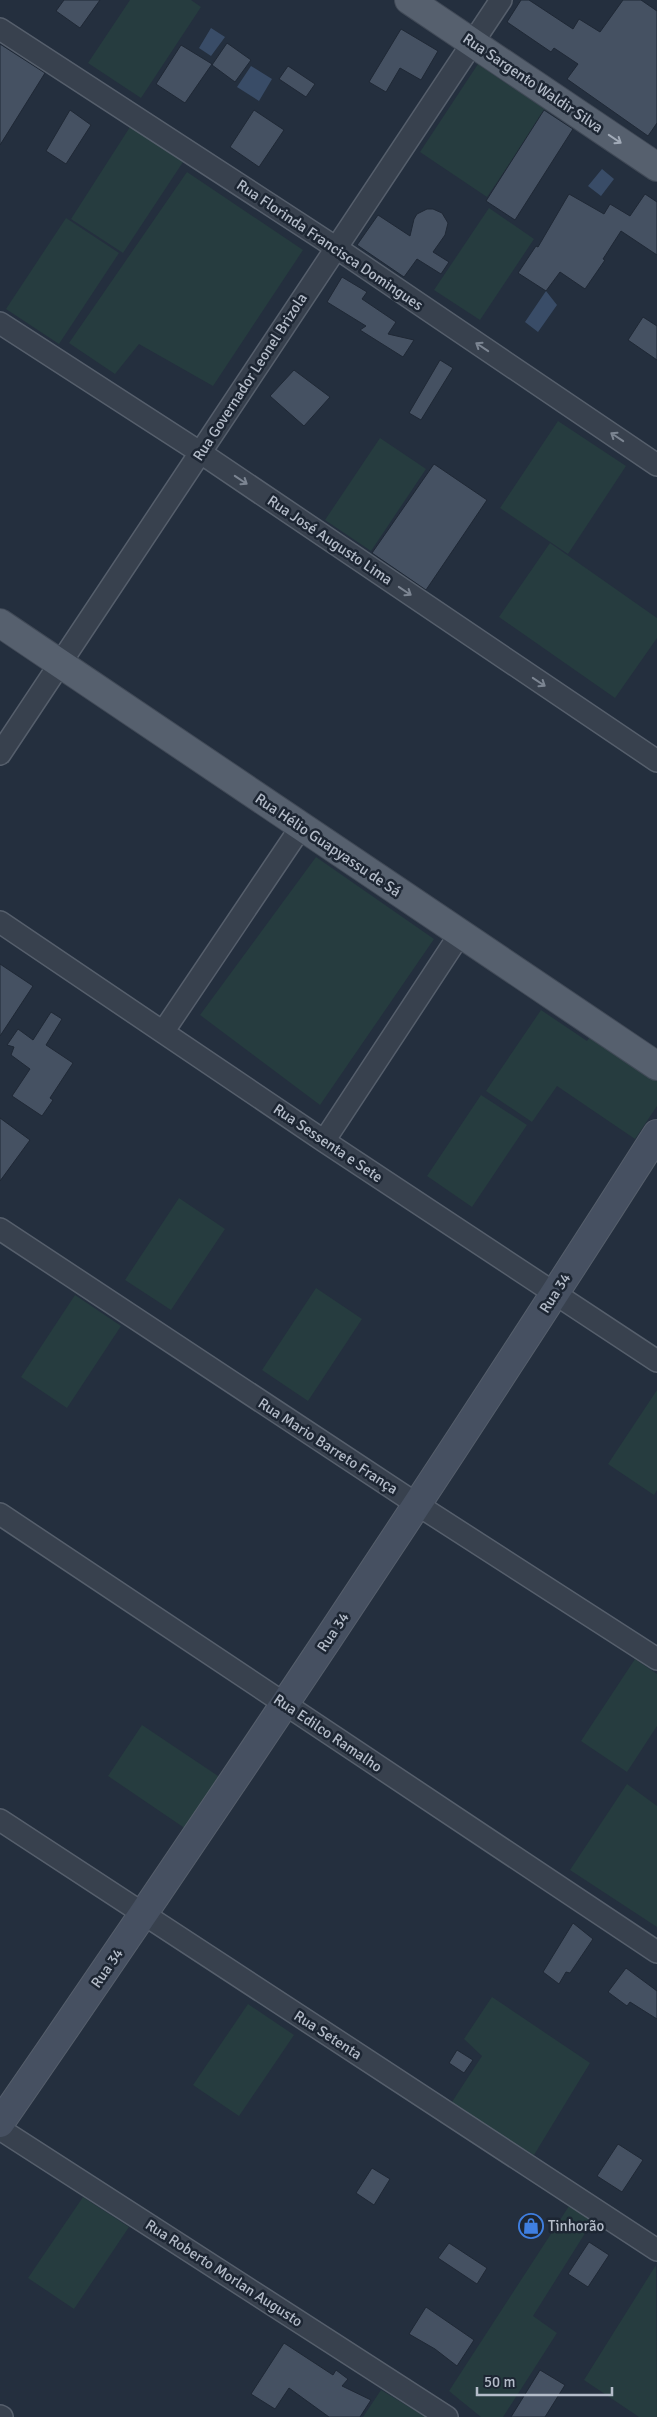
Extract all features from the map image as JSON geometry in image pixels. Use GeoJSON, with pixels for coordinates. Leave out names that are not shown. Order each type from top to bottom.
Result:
{"type":"FeatureCollection","features":[{"type":"Feature","properties":{"kind":"main road","name":"Rua Sargento Waldir Silva"},"geometry":{"type":"LineString","coordinates":[[409,0],[657,167]]}},
{"type":"Feature","properties":{"kind":"main road","name":"Rua Hélio Guapyassu de Sá"},"geometry":{"type":"LineString","coordinates":[[0,623],[657,1066]]}},
{"type":"Feature","properties":{"kind":"street","name":"Rua Governador Leonel Brizola"},"geometry":{"type":"LineString","coordinates":[[0,754],[201,453],[335,247],[501,0]]}},
{"type":"Feature","properties":{"kind":"street","name":"Rua Florinda Francisca Domingues"},"geometry":{"type":"LineString","coordinates":[[0,29],[335,247],[657,465]]}},
{"type":"Feature","properties":{"kind":"street","name":"Rua José Augusto Lima"},"geometry":{"type":"LineString","coordinates":[[0,322],[201,453],[657,761]]}},
{"type":"Feature","properties":{"kind":"street"},"geometry":{"type":"LineString","coordinates":[[163,1032],[301,827]]}},
{"type":"Feature","properties":{"kind":"street","name":"Rua Sessenta e Sete"},"geometry":{"type":"LineString","coordinates":[[0,922],[657,1361]]}},
{"type":"Feature","properties":{"kind":"street"},"geometry":{"type":"LineString","coordinates":[[324,1140],[460,934]]}},
{"type":"Feature","properties":{"kind":"street","name":"Rua 34"},"geometry":{"type":"LineString","coordinates":[[0,2123],[144,1915],[418,1506],[657,1134]]}},
{"type":"Feature","properties":{"kind":"street","name":"Rua Mario Barreto França"},"geometry":{"type":"LineString","coordinates":[[0,1229],[418,1506],[657,1659]]}},
{"type":"Feature","properties":{"kind":"street","name":"Rua Edilco Ramalho"},"geometry":{"type":"LineString","coordinates":[[0,1514],[657,1952]]}},
{"type":"Feature","properties":{"kind":"street","name":"Rua Setenta"},"geometry":{"type":"LineString","coordinates":[[0,1820],[657,2250]]}},
{"type":"Feature","properties":{"kind":"street","name":"Rua Roberto Morlan Augusto"},"geometry":{"type":"LineString","coordinates":[[0,2129],[447,2417]]}},
{"type":"Feature","properties":{"kind":"green space"},"geometry":{"type":"Polygon","coordinates":[[[130,0],[191,0],[201,7],[141,98],[88,63],[130,0]]]}},
{"type":"Feature","properties":{"kind":"green space"},"geometry":{"type":"Polygon","coordinates":[[[478,64],[546,110],[487,197],[420,152],[478,64]]]}},
{"type":"Feature","properties":{"kind":"green space"},"geometry":{"type":"Polygon","coordinates":[[[130,127],[183,162],[123,253],[71,219],[130,127]]]}},
{"type":"Feature","properties":{"kind":"green space"},"geometry":{"type":"Polygon","coordinates":[[[187,172],[303,250],[213,386],[139,344],[115,374],[69,343],[187,172]]]}},
{"type":"Feature","properties":{"kind":"green space"},"geometry":{"type":"Polygon","coordinates":[[[489,208],[534,239],[480,320],[434,290],[489,208]]]}},
{"type":"Feature","properties":{"kind":"green space"},"geometry":{"type":"Polygon","coordinates":[[[66,218],[119,253],[59,344],[6,309],[66,218]]]}},
{"type":"Feature","properties":{"kind":"green space"},"geometry":{"type":"Polygon","coordinates":[[[558,421],[626,466],[568,554],[500,508],[558,421]]]}},
{"type":"Feature","properties":{"kind":"green space"},"geometry":{"type":"Polygon","coordinates":[[[380,438],[426,469],[371,551],[325,520],[380,438]]]}},
{"type":"Feature","properties":{"kind":"green space"},"geometry":{"type":"Polygon","coordinates":[[[550,543],[657,618],[657,638],[615,698],[499,617],[550,543]]]}},
{"type":"Feature","properties":{"kind":"green space"},"geometry":{"type":"Polygon","coordinates":[[[316,857],[434,939],[320,1105],[200,1015],[316,857]]]}},
{"type":"Feature","properties":{"kind":"green space"},"geometry":{"type":"Polygon","coordinates":[[[541,1010],[587,1041],[591,1035],[657,1080],[657,1106],[635,1139],[557,1086],[532,1122],[486,1091],[541,1010]]]}},
{"type":"Feature","properties":{"kind":"green space"},"geometry":{"type":"Polygon","coordinates":[[[481,1095],[527,1125],[472,1207],[427,1176],[481,1095]]]}},
{"type":"Feature","properties":{"kind":"green space"},"geometry":{"type":"Polygon","coordinates":[[[179,1198],[225,1229],[171,1310],[125,1280],[179,1198]]]}},
{"type":"Feature","properties":{"kind":"green space"},"geometry":{"type":"Polygon","coordinates":[[[316,1288],[362,1319],[308,1401],[262,1370],[316,1288]]]}},
{"type":"Feature","properties":{"kind":"green space"},"geometry":{"type":"Polygon","coordinates":[[[75,1295],[121,1326],[67,1408],[21,1377],[75,1295]]]}},
{"type":"Feature","properties":{"kind":"green space"},"geometry":{"type":"Polygon","coordinates":[[[657,1390],[657,1490],[654,1495],[608,1464],[657,1390]]]}},
{"type":"Feature","properties":{"kind":"green space"},"geometry":{"type":"Polygon","coordinates":[[[635,1659],[657,1674],[657,1726],[627,1772],[581,1741],[635,1659]]]}},
{"type":"Feature","properties":{"kind":"green space"},"geometry":{"type":"Polygon","coordinates":[[[142,1725],[221,1778],[186,1829],[108,1776],[142,1725]]]}},
{"type":"Feature","properties":{"kind":"green space"},"geometry":{"type":"Polygon","coordinates":[[[627,1784],[657,1806],[657,1927],[570,1870],[627,1784]]]}},
{"type":"Feature","properties":{"kind":"green space"},"geometry":{"type":"Polygon","coordinates":[[[492,1997],[590,2063],[534,2155],[450,2105],[482,2056],[464,2039],[492,1997]]]}},
{"type":"Feature","properties":{"kind":"green space"},"geometry":{"type":"Polygon","coordinates":[[[248,2004],[294,2035],[239,2116],[193,2085],[248,2004]]]}},
{"type":"Feature","properties":{"kind":"green space"},"geometry":{"type":"Polygon","coordinates":[[[83,2197],[129,2227],[74,2309],[28,2278],[83,2197]]]}},
{"type":"Feature","properties":{"kind":"green space"},"geometry":{"type":"Polygon","coordinates":[[[571,2203],[594,2219],[533,2316],[557,2333],[503,2417],[481,2417],[449,2391],[571,2203]]]}},
{"type":"Feature","properties":{"kind":"green space"},"geometry":{"type":"Polygon","coordinates":[[[656,2265],[657,2417],[639,2417],[584,2380],[656,2265]]]}},
{"type":"Feature","properties":{"kind":"green space"},"geometry":{"type":"Polygon","coordinates":[[[381,2390],[426,2417],[363,2417],[381,2390]]]}},
{"type":"Feature","properties":{"kind":"water"},"geometry":{"type":"Polygon","coordinates":[[[211,28],[225,37],[211,56],[199,48],[211,28]]]}},
{"type":"Feature","properties":{"kind":"water"},"geometry":{"type":"Polygon","coordinates":[[[251,66],[272,79],[259,101],[237,87],[251,66]]]}},
{"type":"Feature","properties":{"kind":"water"},"geometry":{"type":"Polygon","coordinates":[[[602,169],[614,179],[601,196],[588,186],[602,169]]]}},
{"type":"Feature","properties":{"kind":"water"},"geometry":{"type":"Polygon","coordinates":[[[546,291],[557,305],[538,332],[525,322],[546,291]]]}},
{"type":"Feature","properties":{"kind":"building"},"geometry":{"type":"Polygon","coordinates":[[[64,0],[100,0],[80,28],[56,11],[64,0]]]}},
{"type":"Feature","properties":{"kind":"building"},"geometry":{"type":"Polygon","coordinates":[[[521,0],[529,0],[573,29],[579,19],[600,32],[623,0],[641,0],[657,11],[657,123],[648,136],[567,79],[578,64],[554,48],[551,52],[507,22],[521,0]]]}},
{"type":"Feature","properties":{"kind":"building"},"geometry":{"type":"Polygon","coordinates":[[[401,29],[438,51],[421,80],[400,68],[386,92],[369,82],[401,29]]]}},
{"type":"Feature","properties":{"kind":"building"},"geometry":{"type":"Polygon","coordinates":[[[227,43],[251,60],[235,82],[212,65],[227,43]]]}},
{"type":"Feature","properties":{"kind":"building"},"geometry":{"type":"Polygon","coordinates":[[[0,44],[45,73],[0,145],[0,44]]]}},
{"type":"Feature","properties":{"kind":"building"},"geometry":{"type":"Polygon","coordinates":[[[181,45],[212,64],[185,103],[156,84],[181,45]]]}},
{"type":"Feature","properties":{"kind":"building"},"geometry":{"type":"Polygon","coordinates":[[[288,66],[315,84],[306,97],[279,79],[288,66]]]}},
{"type":"Feature","properties":{"kind":"building"},"geometry":{"type":"Polygon","coordinates":[[[70,110],[91,125],[66,164],[46,151],[70,110]]]}},
{"type":"Feature","properties":{"kind":"building"},"geometry":{"type":"Polygon","coordinates":[[[254,110],[284,130],[259,167],[230,147],[254,110]]]}},
{"type":"Feature","properties":{"kind":"building"},"geometry":{"type":"Polygon","coordinates":[[[544,110],[573,129],[515,220],[486,201],[544,110]]]}},
{"type":"Feature","properties":{"kind":"building"},"geometry":{"type":"Polygon","coordinates":[[[569,194],[604,214],[610,204],[630,216],[645,194],[657,202],[657,255],[621,231],[603,259],[605,260],[585,289],[560,272],[546,291],[518,273],[536,246],[538,247],[569,194]]]}},
{"type":"Feature","properties":{"kind":"building"},"geometry":{"type":"Polygon","coordinates":[[[427,209],[433,209],[442,213],[448,223],[445,235],[433,252],[449,262],[441,274],[417,259],[404,277],[357,245],[378,215],[410,236],[417,214],[427,209]]]}},
{"type":"Feature","properties":{"kind":"building"},"geometry":{"type":"Polygon","coordinates":[[[342,277],[367,292],[362,299],[396,322],[388,334],[414,340],[403,357],[360,330],[366,326],[327,302],[342,277]]]}},
{"type":"Feature","properties":{"kind":"building"},"geometry":{"type":"Polygon","coordinates":[[[643,317],[657,326],[657,360],[628,340],[643,317]]]}},
{"type":"Feature","properties":{"kind":"building"},"geometry":{"type":"Polygon","coordinates":[[[440,360],[453,368],[421,420],[409,413],[440,360]]]}},
{"type":"Feature","properties":{"kind":"building"},"geometry":{"type":"Polygon","coordinates":[[[294,370],[330,397],[304,426],[270,396],[294,370]]]}},
{"type":"Feature","properties":{"kind":"building"},"geometry":{"type":"Polygon","coordinates":[[[434,464],[487,500],[426,590],[372,553],[434,464]]]}},
{"type":"Feature","properties":{"kind":"building"},"geometry":{"type":"Polygon","coordinates":[[[0,964],[33,986],[0,1036],[0,964]]]}},
{"type":"Feature","properties":{"kind":"building"},"geometry":{"type":"Polygon","coordinates":[[[51,1012],[62,1019],[46,1045],[73,1063],[50,1098],[53,1100],[42,1116],[12,1096],[30,1069],[11,1055],[14,1047],[7,1045],[18,1029],[33,1040],[51,1012]]]}},
{"type":"Feature","properties":{"kind":"building"},"geometry":{"type":"Polygon","coordinates":[[[0,1118],[30,1140],[0,1181],[0,1118]]]}},
{"type":"Feature","properties":{"kind":"building"},"geometry":{"type":"Polygon","coordinates":[[[573,1923],[593,1939],[570,1973],[566,1972],[559,1984],[543,1972],[573,1923]]]}},
{"type":"Feature","properties":{"kind":"building"},"geometry":{"type":"Polygon","coordinates":[[[626,1968],[657,1991],[657,2019],[630,2002],[627,2006],[608,1992],[626,1968]]]}},
{"type":"Feature","properties":{"kind":"building"},"geometry":{"type":"Polygon","coordinates":[[[457,2050],[473,2060],[464,2073],[449,2063],[457,2050]]]}},
{"type":"Feature","properties":{"kind":"building"},"geometry":{"type":"Polygon","coordinates":[[[618,2144],[643,2160],[622,2192],[597,2176],[618,2144]]]}},
{"type":"Feature","properties":{"kind":"building"},"geometry":{"type":"Polygon","coordinates":[[[372,2168],[390,2179],[374,2205],[356,2193],[372,2168]]]}},
{"type":"Feature","properties":{"kind":"building"},"geometry":{"type":"Polygon","coordinates":[[[589,2242],[609,2255],[588,2287],[568,2274],[589,2242]]]}},
{"type":"Feature","properties":{"kind":"building"},"geometry":{"type":"Polygon","coordinates":[[[449,2243],[487,2268],[477,2284],[438,2258],[449,2243]]]}},
{"type":"Feature","properties":{"kind":"building"},"geometry":{"type":"Polygon","coordinates":[[[426,2307],[474,2340],[457,2366],[435,2349],[409,2334],[426,2307]]]}},
{"type":"Feature","properties":{"kind":"building"},"geometry":{"type":"Polygon","coordinates":[[[284,2343],[333,2375],[336,2370],[348,2379],[342,2386],[371,2400],[360,2417],[329,2417],[289,2388],[275,2409],[251,2394],[284,2343]]]}},
{"type":"Feature","properties":{"kind":"building"},"geometry":{"type":"Polygon","coordinates":[[[540,2370],[565,2385],[545,2417],[511,2417],[540,2370]]]}},
{"type":"Feature","properties":{"kind":"place","name":"Tinhorão"},"geometry":{"type":"Point","coordinates":[531,2226]}}]}
